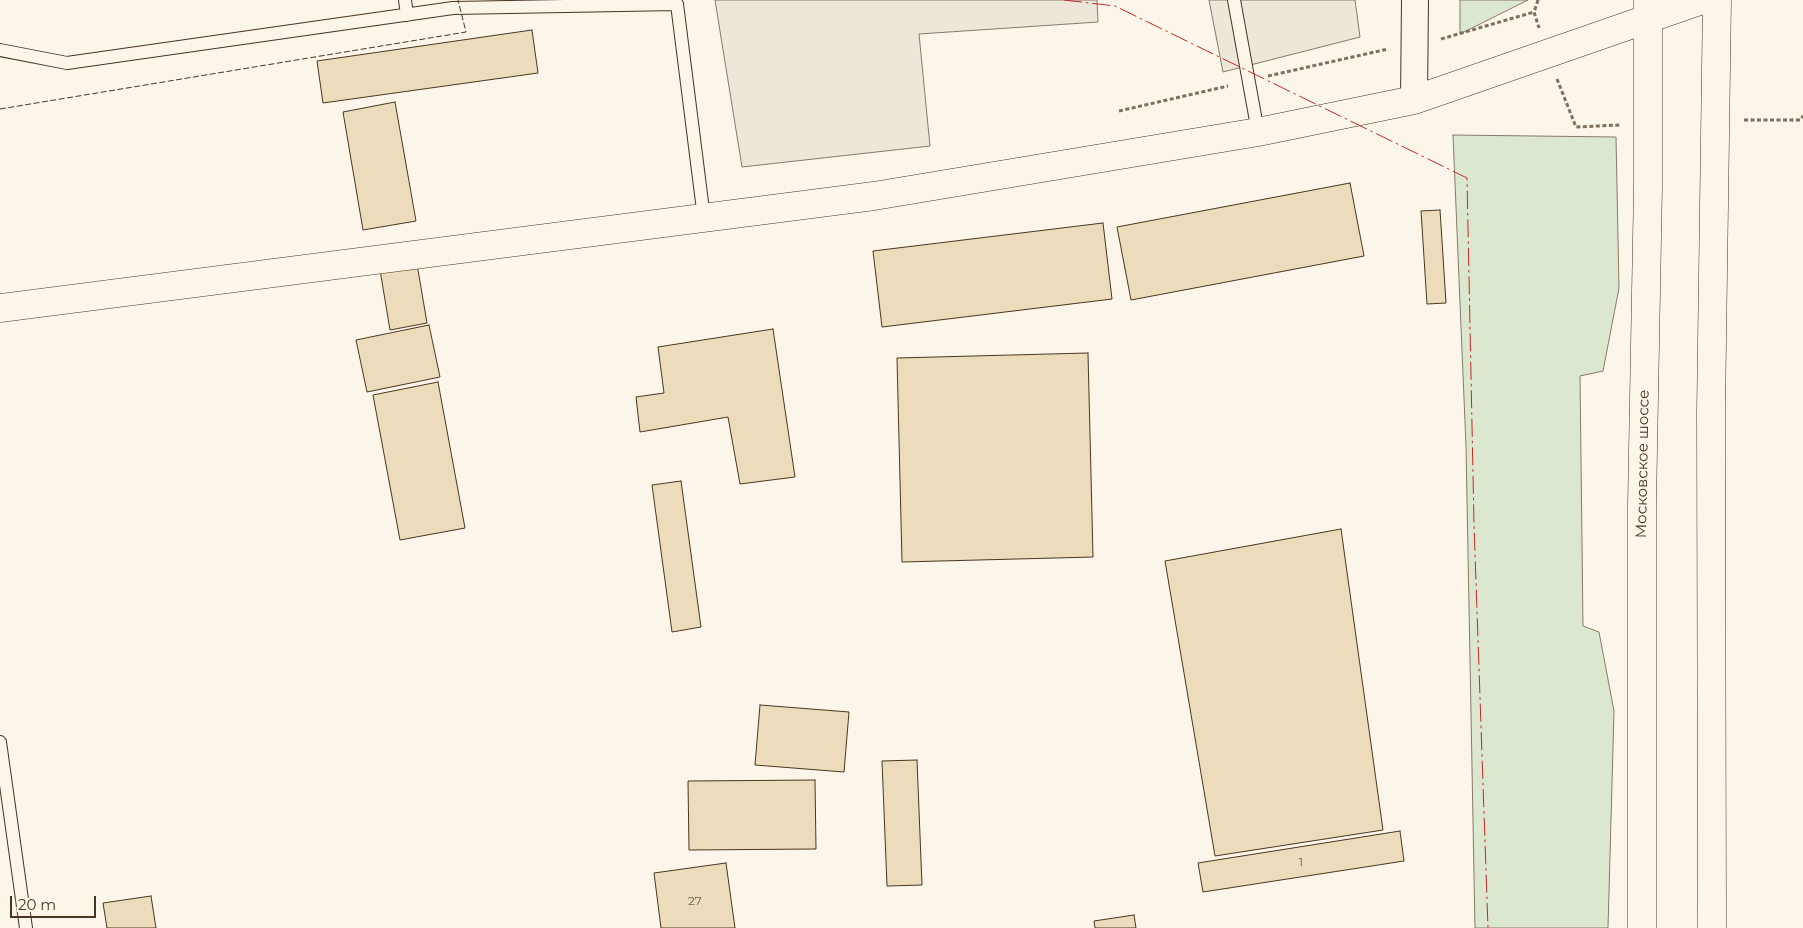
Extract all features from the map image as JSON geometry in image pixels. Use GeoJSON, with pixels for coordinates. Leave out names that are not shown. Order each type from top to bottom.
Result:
{"type":"FeatureCollection","features":[{"type":"Feature","properties":{"kind":"main road"},"geometry":{"type":"LineString","coordinates":[[0,308],[874,196],[1258,132],[1414,100],[1648,10],[1702,0]]}},
{"type":"Feature","properties":{"kind":"main road"},"geometry":{"type":"LineString","coordinates":[[1712,928],[1711,411],[1717,0]]}},
{"type":"Feature","properties":{"kind":"main road","name":"Московское шоссе"},"geometry":{"type":"LineString","coordinates":[[1642,928],[1642,504],[1648,186],[1648,10]]}},
{"type":"Feature","properties":{"kind":"street"},"geometry":{"type":"LineString","coordinates":[[1414,100],[1415,0]]}},
{"type":"Feature","properties":{"kind":"lane"},"geometry":{"type":"LineString","coordinates":[[404,0],[407,15]]}},
{"type":"Feature","properties":{"kind":"lane"},"geometry":{"type":"LineString","coordinates":[[1234,0],[1258,132]]}},
{"type":"Feature","properties":{"kind":"lane"},"geometry":{"type":"LineString","coordinates":[[0,50],[68,62],[453,8],[677,4],[704,218]]}},
{"type":"Feature","properties":{"kind":"lane"},"geometry":{"type":"LineString","coordinates":[[0,742],[26,928]]}},
{"type":"Feature","properties":{"kind":"path"},"geometry":{"type":"LineString","coordinates":[[1119,111],[1379,50],[1415,46],[1534,12]]}},
{"type":"Feature","properties":{"kind":"green space"},"geometry":{"type":"Polygon","coordinates":[[[1460,0],[1528,0],[1460,34],[1460,0]]]}},
{"type":"Feature","properties":{"kind":"green space"},"geometry":{"type":"Polygon","coordinates":[[[1453,135],[1616,137],[1619,288],[1603,371],[1580,376],[1583,626],[1599,632],[1614,711],[1608,928],[1475,928],[1466,446],[1453,135]]]}},
{"type":"Feature","properties":{"kind":"shaded area"},"geometry":{"type":"Polygon","coordinates":[[[715,0],[1097,0],[1098,22],[919,34],[930,146],[742,167],[715,0]]]}},
{"type":"Feature","properties":{"kind":"shaded area"},"geometry":{"type":"Polygon","coordinates":[[[1209,0],[1355,0],[1360,37],[1223,72],[1209,0]]]}},
{"type":"Feature","properties":{"kind":"building"},"geometry":{"type":"Polygon","coordinates":[[[532,30],[538,73],[323,103],[317,61],[532,30]]]}},
{"type":"Feature","properties":{"kind":"building"},"geometry":{"type":"Polygon","coordinates":[[[395,102],[416,221],[363,230],[343,112],[395,102]]]}},
{"type":"Feature","properties":{"kind":"building"},"geometry":{"type":"Polygon","coordinates":[[[1350,183],[1364,256],[1131,300],[1117,227],[1350,183]]]}},
{"type":"Feature","properties":{"kind":"building"},"geometry":{"type":"Polygon","coordinates":[[[1440,210],[1446,303],[1427,304],[1421,211],[1440,210]]]}},
{"type":"Feature","properties":{"kind":"building"},"geometry":{"type":"Polygon","coordinates":[[[1103,223],[1112,299],[882,327],[873,251],[1103,223]]]}},
{"type":"Feature","properties":{"kind":"building"},"geometry":{"type":"Polygon","coordinates":[[[417,264],[427,323],[390,330],[380,270],[417,264]]]}},
{"type":"Feature","properties":{"kind":"building"},"geometry":{"type":"Polygon","coordinates":[[[429,325],[440,377],[367,392],[356,340],[429,325]]]}},
{"type":"Feature","properties":{"kind":"building"},"geometry":{"type":"Polygon","coordinates":[[[773,329],[795,477],[740,484],[728,417],[640,432],[636,397],[664,393],[658,347],[773,329]]]}},
{"type":"Feature","properties":{"kind":"building"},"geometry":{"type":"Polygon","coordinates":[[[1088,353],[1093,557],[902,562],[897,358],[1088,353]]]}},
{"type":"Feature","properties":{"kind":"building"},"geometry":{"type":"Polygon","coordinates":[[[438,382],[465,528],[400,540],[373,395],[438,382]]]}},
{"type":"Feature","properties":{"kind":"building"},"geometry":{"type":"Polygon","coordinates":[[[681,481],[701,627],[672,632],[652,485],[681,481]]]}},
{"type":"Feature","properties":{"kind":"building"},"geometry":{"type":"Polygon","coordinates":[[[1341,529],[1383,830],[1215,856],[1165,561],[1341,529]]]}},
{"type":"Feature","properties":{"kind":"building"},"geometry":{"type":"Polygon","coordinates":[[[760,705],[849,712],[844,772],[755,765],[760,705]]]}},
{"type":"Feature","properties":{"kind":"building"},"geometry":{"type":"Polygon","coordinates":[[[917,760],[922,885],[887,886],[882,761],[917,760]]]}},
{"type":"Feature","properties":{"kind":"building"},"geometry":{"type":"Polygon","coordinates":[[[815,780],[816,849],[689,850],[688,781],[815,780]]]}},
{"type":"Feature","properties":{"kind":"building"},"geometry":{"type":"Polygon","coordinates":[[[1400,831],[1404,861],[1203,892],[1198,863],[1400,831]]]}},
{"type":"Feature","properties":{"kind":"building"},"geometry":{"type":"Polygon","coordinates":[[[726,863],[735,928],[661,928],[654,873],[726,863]]]}},
{"type":"Feature","properties":{"kind":"building"},"geometry":{"type":"Polygon","coordinates":[[[151,896],[156,928],[107,928],[103,903],[151,896]]]}},
{"type":"Feature","properties":{"kind":"building"},"geometry":{"type":"Polygon","coordinates":[[[1134,915],[1136,928],[1095,928],[1094,921],[1134,915]]]}},
{"type":"Feature","properties":{"kind":"fence"},"geometry":{"type":"LineString","coordinates":[[0,109],[466,32],[458,0]]}},
{"type":"Feature","properties":{"kind":"power"},"geometry":{"type":"LineString","coordinates":[[1064,0],[1115,6],[1467,178],[1474,524],[1488,928]]}}]}
